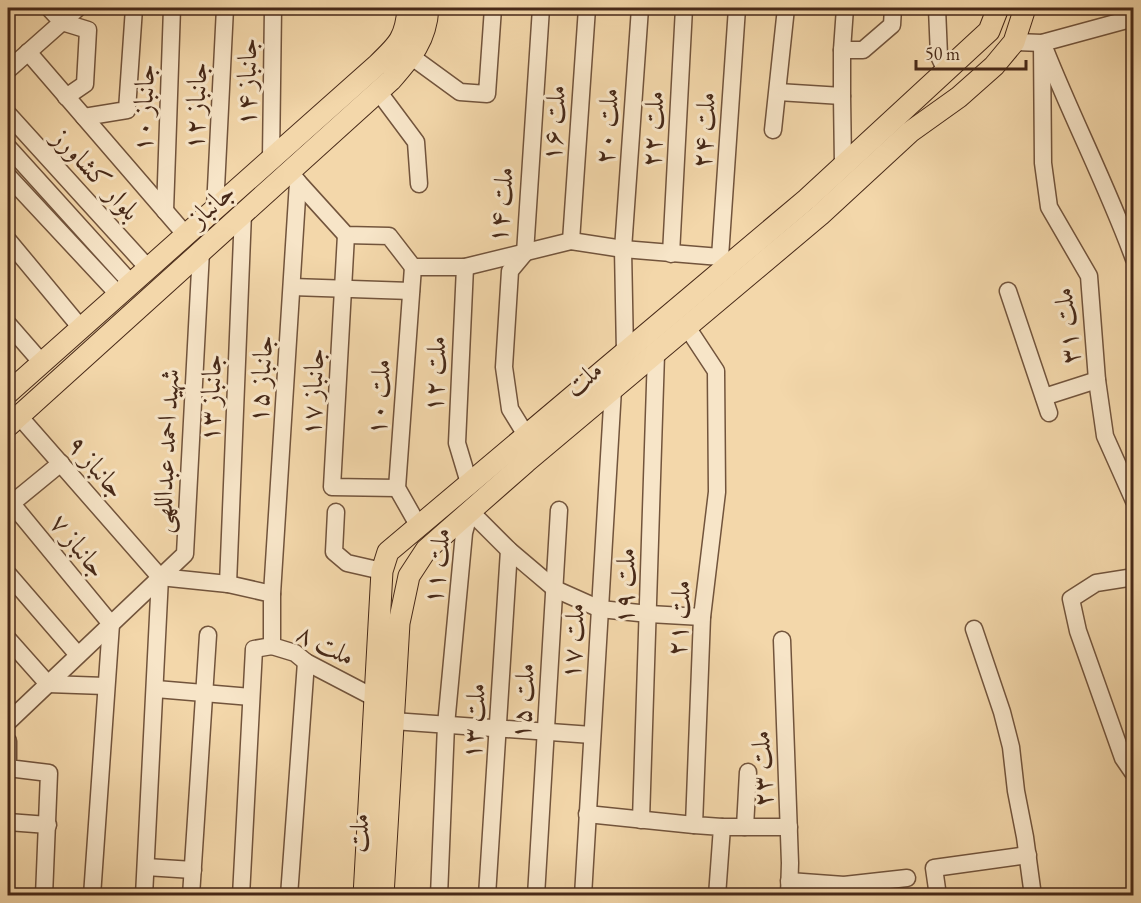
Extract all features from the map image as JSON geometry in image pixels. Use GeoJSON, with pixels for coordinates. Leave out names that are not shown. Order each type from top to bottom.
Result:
{"type":"FeatureCollection","features":[{"type":"Feature","properties":{"kind":"main road","name":"جانباز"},"geometry":{"type":"LineString","coordinates":[[13,421],[243,213],[294,176],[382,79],[395,47],[405,32],[408,8]]}},
{"type":"Feature","properties":{"kind":"main road","name":"جانباز"},"geometry":{"type":"LineString","coordinates":[[8,393],[271,158],[412,57],[427,24],[428,8]]}},
{"type":"Feature","properties":{"kind":"main road","name":"ملت"},"geometry":{"type":"LineString","coordinates":[[364,896],[382,571],[388,552],[625,353],[729,270],[989,31],[998,8]]}},
{"type":"Feature","properties":{"kind":"main road","name":"ملت"},"geometry":{"type":"LineString","coordinates":[[383,896],[399,623],[409,576],[426,550],[470,510],[687,327],[729,270],[820,215],[910,132],[959,98],[994,66],[1014,42],[1025,8]]}},
{"type":"Feature","properties":{"kind":"main road"},"geometry":{"type":"LineString","coordinates":[[896,115],[910,132]]}},
{"type":"Feature","properties":{"kind":"main road"},"geometry":{"type":"LineString","coordinates":[[148,268],[165,284]]}},
{"type":"Feature","properties":{"kind":"main road"},"geometry":{"type":"LineString","coordinates":[[125,288],[148,299]]}},
{"type":"Feature","properties":{"kind":"main road"},"geometry":{"type":"LineString","coordinates":[[463,488],[470,510]]}},
{"type":"Feature","properties":{"kind":"street"},"geometry":{"type":"LineString","coordinates":[[49,8],[62,22],[88,30],[85,84],[66,97]]}},
{"type":"Feature","properties":{"kind":"street"},"geometry":{"type":"LineString","coordinates":[[8,70],[78,8]]}},
{"type":"Feature","properties":{"kind":"street"},"geometry":{"type":"LineString","coordinates":[[84,117],[128,110],[134,8]]}},
{"type":"Feature","properties":{"kind":"street","name":"جانباز ۱۰"},"geometry":{"type":"LineString","coordinates":[[165,210],[172,8]]}},
{"type":"Feature","properties":{"kind":"street","name":"جانباز ۱۲"},"geometry":{"type":"LineString","coordinates":[[215,208],[225,8]]}},
{"type":"Feature","properties":{"kind":"street","name":"جانباز ۱۴"},"geometry":{"type":"LineString","coordinates":[[271,158],[273,8]]}},
{"type":"Feature","properties":{"kind":"street"},"geometry":{"type":"LineString","coordinates":[[412,57],[460,92],[487,94],[493,8]]}},
{"type":"Feature","properties":{"kind":"street","name":"ملت ۱۴"},"geometry":{"type":"LineString","coordinates":[[526,435],[510,409],[504,367],[510,271],[525,254],[540,8]]}},
{"type":"Feature","properties":{"kind":"street","name":"ملت ۱۶"},"geometry":{"type":"LineString","coordinates":[[571,241],[587,8]]}},
{"type":"Feature","properties":{"kind":"street","name":"ملت ۲۰"},"geometry":{"type":"LineString","coordinates":[[625,353],[623,249],[640,8]]}},
{"type":"Feature","properties":{"kind":"street","name":"ملت ۲۲"},"geometry":{"type":"LineString","coordinates":[[672,254],[684,8]]}},
{"type":"Feature","properties":{"kind":"street","name":"ملت ۲۴"},"geometry":{"type":"LineString","coordinates":[[729,270],[737,8]]}},
{"type":"Feature","properties":{"kind":"street"},"geometry":{"type":"LineString","coordinates":[[773,130],[786,8]]}},
{"type":"Feature","properties":{"kind":"street"},"geometry":{"type":"LineString","coordinates":[[843,165],[842,50],[845,8]]}},
{"type":"Feature","properties":{"kind":"street"},"geometry":{"type":"LineString","coordinates":[[842,50],[863,50],[892,25],[893,8]]}},
{"type":"Feature","properties":{"kind":"street"},"geometry":{"type":"LineString","coordinates":[[937,8],[939,56],[946,71]]}},
{"type":"Feature","properties":{"kind":"street"},"geometry":{"type":"LineString","coordinates":[[1014,42],[1042,43],[1134,18]]}},
{"type":"Feature","properties":{"kind":"street"},"geometry":{"type":"LineString","coordinates":[[1042,43],[1060,88],[1116,209],[1134,259]]}},
{"type":"Feature","properties":{"kind":"street","name":"ملت ۳۱"},"geometry":{"type":"LineString","coordinates":[[1042,43],[1043,163],[1049,207],[1089,276],[1097,380],[1105,436],[1134,501]]}},
{"type":"Feature","properties":{"kind":"street"},"geometry":{"type":"LineString","coordinates":[[28,52],[185,234]]}},
{"type":"Feature","properties":{"kind":"street"},"geometry":{"type":"LineString","coordinates":[[382,79],[416,142],[419,184]]}},
{"type":"Feature","properties":{"kind":"street"},"geometry":{"type":"LineString","coordinates":[[778,92],[842,96]]}},
{"type":"Feature","properties":{"kind":"street","name":"بلوار کشاورز"},"geometry":{"type":"LineString","coordinates":[[8,114],[148,268]]}},
{"type":"Feature","properties":{"kind":"street","name":"بلوار کشاورز"},"geometry":{"type":"LineString","coordinates":[[8,147],[125,288]]}},
{"type":"Feature","properties":{"kind":"street"},"geometry":{"type":"LineString","coordinates":[[8,176],[125,288]]}},
{"type":"Feature","properties":{"kind":"street"},"geometry":{"type":"LineString","coordinates":[[294,176],[346,235],[389,236],[413,267],[465,267],[571,241],[672,254],[729,270]]}},
{"type":"Feature","properties":{"kind":"street","name":"جانباز ۱۵"},"geometry":{"type":"LineString","coordinates":[[272,594],[292,287],[294,176]]}},
{"type":"Feature","properties":{"kind":"street","name":"جانباز ۱۳"},"geometry":{"type":"LineString","coordinates":[[228,584],[243,213]]}},
{"type":"Feature","properties":{"kind":"street","name":"جانباز ۱۷"},"geometry":{"type":"LineString","coordinates":[[346,235],[332,487],[397,488]]}},
{"type":"Feature","properties":{"kind":"street"},"geometry":{"type":"LineString","coordinates":[[8,240],[81,328]]}},
{"type":"Feature","properties":{"kind":"street","name":"شهید احمد عبداللهی"},"geometry":{"type":"LineString","coordinates":[[8,722],[185,554],[201,251]]}},
{"type":"Feature","properties":{"kind":"street","name":"ملت ۱۰"},"geometry":{"type":"LineString","coordinates":[[397,488],[413,267]]}},
{"type":"Feature","properties":{"kind":"street","name":"ملت ۱۲"},"geometry":{"type":"LineString","coordinates":[[463,488],[457,443],[465,267]]}},
{"type":"Feature","properties":{"kind":"street"},"geometry":{"type":"LineString","coordinates":[[292,287],[411,291]]}},
{"type":"Feature","properties":{"kind":"street"},"geometry":{"type":"LineString","coordinates":[[1008,291],[1046,405],[1097,380]]}},
{"type":"Feature","properties":{"kind":"street"},"geometry":{"type":"LineString","coordinates":[[8,324],[42,363]]}},
{"type":"Feature","properties":{"kind":"street","name":"ملت ۲۱"},"geometry":{"type":"LineString","coordinates":[[687,327],[716,371],[717,492],[702,617],[694,825]]}},
{"type":"Feature","properties":{"kind":"street","name":"ملت ۱۹"},"geometry":{"type":"LineString","coordinates":[[641,820],[656,354]]}},
{"type":"Feature","properties":{"kind":"street","name":"ملت ۱۷"},"geometry":{"type":"LineString","coordinates":[[583,896],[613,389]]}},
{"type":"Feature","properties":{"kind":"street","name":"جانباز ۹"},"geometry":{"type":"LineString","coordinates":[[13,421],[61,463],[160,577]]}},
{"type":"Feature","properties":{"kind":"street"},"geometry":{"type":"LineString","coordinates":[[9,501],[61,463]]}},
{"type":"Feature","properties":{"kind":"street"},"geometry":{"type":"LineString","coordinates":[[397,488],[418,525]]}},
{"type":"Feature","properties":{"kind":"street","name":"جانباز ۷"},"geometry":{"type":"LineString","coordinates":[[9,501],[111,624]]}},
{"type":"Feature","properties":{"kind":"street","name":"ملت ۱۱"},"geometry":{"type":"LineString","coordinates":[[470,510],[509,550],[555,589],[600,609],[702,617]]}},
{"type":"Feature","properties":{"kind":"street","name":"ملت ۱۱"},"geometry":{"type":"LineString","coordinates":[[439,896],[446,725],[464,532],[470,510]]}},
{"type":"Feature","properties":{"kind":"street","name":"ملت ۱۵"},"geometry":{"type":"LineString","coordinates":[[536,896],[559,510]]}},
{"type":"Feature","properties":{"kind":"street"},"geometry":{"type":"LineString","coordinates":[[336,512],[334,552],[347,563],[382,571]]}},
{"type":"Feature","properties":{"kind":"street","name":"ملت ۱۳"},"geometry":{"type":"LineString","coordinates":[[487,896],[509,550]]}},
{"type":"Feature","properties":{"kind":"street"},"geometry":{"type":"LineString","coordinates":[[8,574],[78,655]]}},
{"type":"Feature","properties":{"kind":"street"},"geometry":{"type":"LineString","coordinates":[[144,896],[160,577],[228,584],[272,594]]}},
{"type":"Feature","properties":{"kind":"street"},"geometry":{"type":"LineString","coordinates":[[1134,577],[1096,583],[1071,599],[1078,631],[1123,758],[1134,774]]}},
{"type":"Feature","properties":{"kind":"street","name":"ملت ۸"},"geometry":{"type":"LineString","coordinates":[[272,594],[272,646],[295,653],[306,662],[375,698]]}},
{"type":"Feature","properties":{"kind":"street"},"geometry":{"type":"LineString","coordinates":[[92,896],[111,624]]}},
{"type":"Feature","properties":{"kind":"street"},"geometry":{"type":"LineString","coordinates":[[974,629],[1002,712],[1011,747],[1016,791],[1028,855],[1030,895]]}},
{"type":"Feature","properties":{"kind":"street"},"geometry":{"type":"LineString","coordinates":[[191,896],[208,635]]}},
{"type":"Feature","properties":{"kind":"street"},"geometry":{"type":"LineString","coordinates":[[8,639],[48,684],[105,686]]}},
{"type":"Feature","properties":{"kind":"street","name":"ملت ۲۳"},"geometry":{"type":"LineString","coordinates":[[782,640],[789,888]]}},
{"type":"Feature","properties":{"kind":"street"},"geometry":{"type":"LineString","coordinates":[[242,896],[254,649],[272,646]]}},
{"type":"Feature","properties":{"kind":"street"},"geometry":{"type":"LineString","coordinates":[[289,896],[306,662]]}},
{"type":"Feature","properties":{"kind":"street"},"geometry":{"type":"LineString","coordinates":[[156,689],[251,697]]}},
{"type":"Feature","properties":{"kind":"street"},"geometry":{"type":"LineString","coordinates":[[393,721],[592,735]]}},
{"type":"Feature","properties":{"kind":"street"},"geometry":{"type":"LineString","coordinates":[[8,741],[8,780]]}},
{"type":"Feature","properties":{"kind":"street"},"geometry":{"type":"LineString","coordinates":[[8,768],[49,773],[44,896]]}},
{"type":"Feature","properties":{"kind":"street"},"geometry":{"type":"LineString","coordinates":[[746,827],[748,772]]}},
{"type":"Feature","properties":{"kind":"street"},"geometry":{"type":"LineString","coordinates":[[587,814],[722,827],[789,827]]}},
{"type":"Feature","properties":{"kind":"street"},"geometry":{"type":"LineString","coordinates":[[8,822],[48,825]]}},
{"type":"Feature","properties":{"kind":"street"},"geometry":{"type":"LineString","coordinates":[[717,896],[722,827]]}},
{"type":"Feature","properties":{"kind":"street"},"geometry":{"type":"LineString","coordinates":[[938,896],[934,868],[1028,855]]}},
{"type":"Feature","properties":{"kind":"street"},"geometry":{"type":"LineString","coordinates":[[146,867],[193,870]]}},
{"type":"Feature","properties":{"kind":"street"},"geometry":{"type":"LineString","coordinates":[[789,888],[908,878]]}}]}
